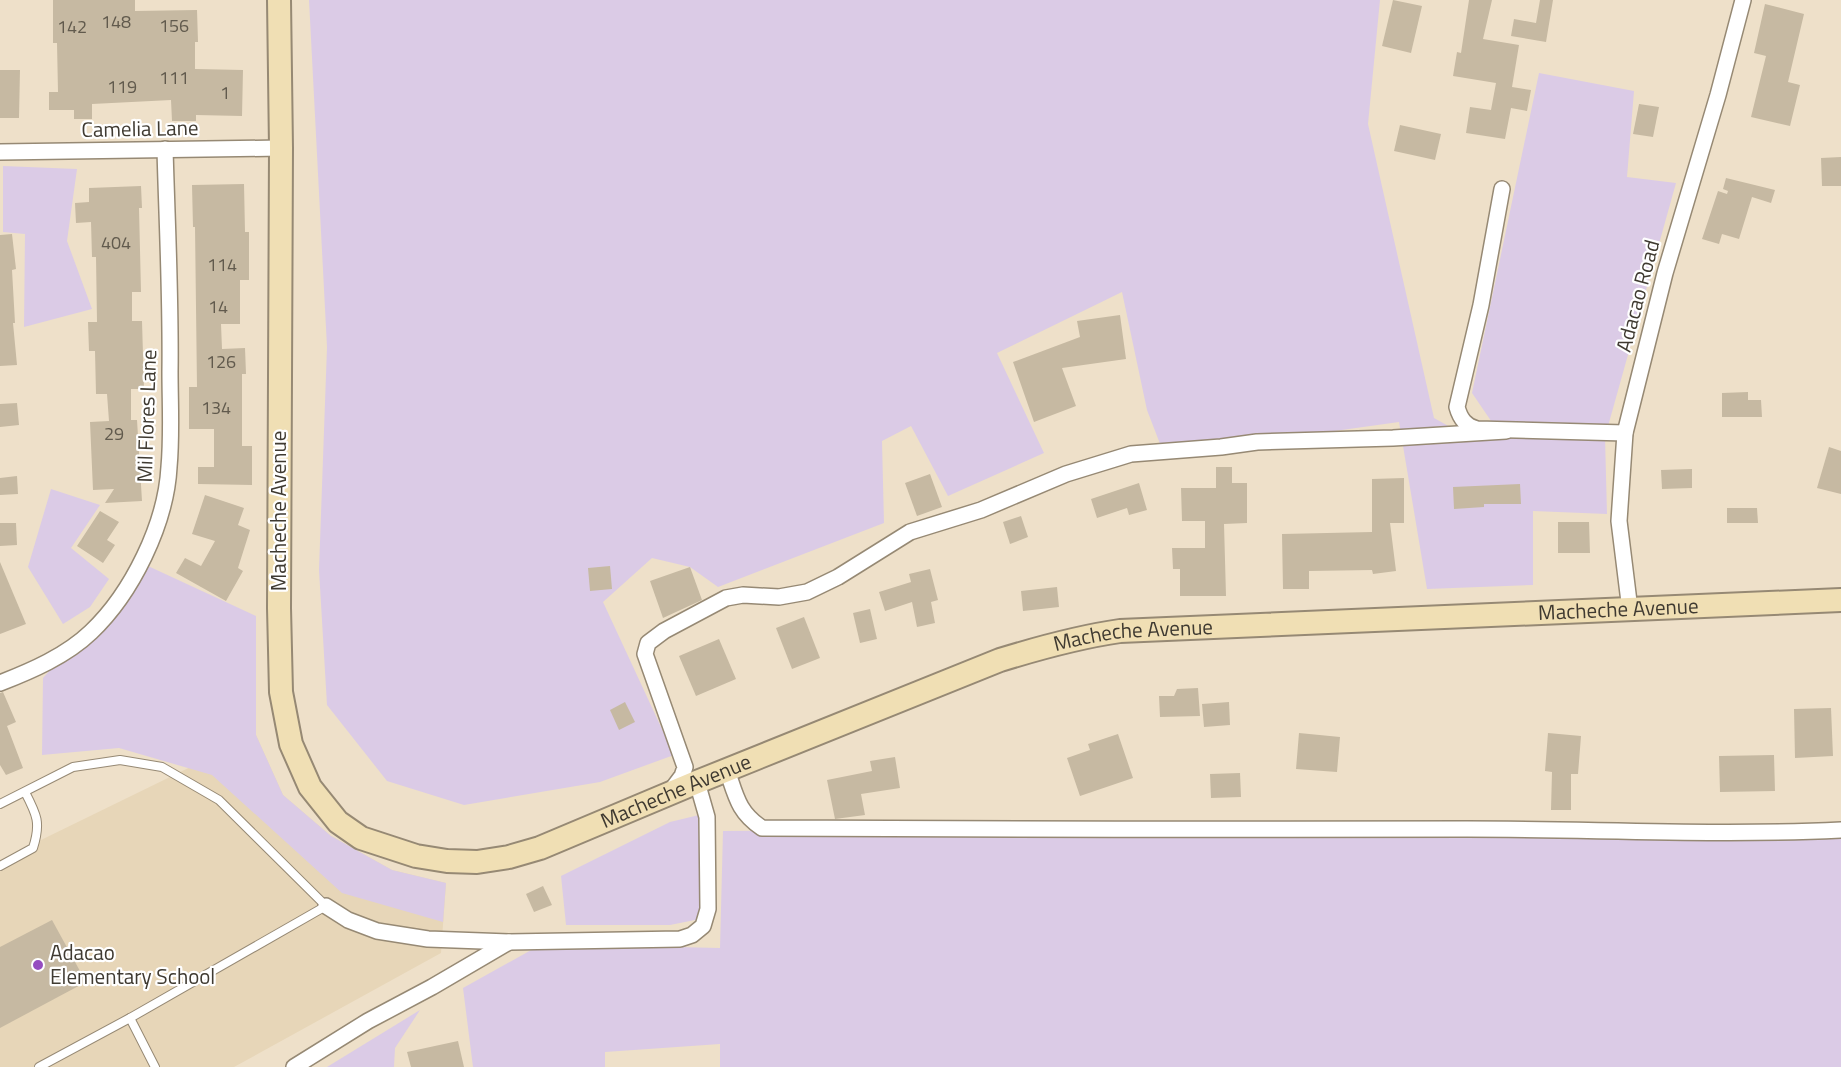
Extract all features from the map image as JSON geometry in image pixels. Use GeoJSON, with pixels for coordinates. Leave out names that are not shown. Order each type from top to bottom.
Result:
{"type":"FeatureCollection","features":[{"type":"Feature","properties":{"kind":"main road","name":"Macheche Avenue"},"geometry":{"type":"LineString","coordinates":[[279,0],[281,692],[291,744],[310,787],[338,822],[361,838],[416,856],[447,861],[477,862],[509,857],[540,848],[1000,660],[1042,646],[1080,637],[1165,627],[1841,600]]}},
{"type":"Feature","properties":{"kind":"street","name":"Adacao Road"},"geometry":{"type":"LineString","coordinates":[[1630,610],[1619,521],[1625,432],[1665,273],[1718,95],[1743,0]]}},
{"type":"Feature","properties":{"kind":"street","name":"Camelia Lane"},"geometry":{"type":"LineString","coordinates":[[0,152],[281,148]]}},
{"type":"Feature","properties":{"kind":"street","name":"Mil Flores Lane"},"geometry":{"type":"LineString","coordinates":[[0,683],[58,656],[91,632],[132,578],[150,543],[166,488],[170,456],[170,345],[165,149]]}},
{"type":"Feature","properties":{"kind":"street"},"geometry":{"type":"LineString","coordinates":[[1503,189],[1481,305],[1457,407],[1459,415],[1470,427],[1506,431]]}},
{"type":"Feature","properties":{"kind":"street"},"geometry":{"type":"LineString","coordinates":[[669,794],[682,777],[685,767],[645,654],[648,643],[664,631],[726,598],[743,594],[779,597],[807,592],[838,577],[910,532],[981,510],[1066,474],[1131,454],[1257,442],[1394,438],[1506,431],[1625,432]]}},
{"type":"Feature","properties":{"kind":"street"},"geometry":{"type":"LineString","coordinates":[[727,770],[739,806],[748,818],[762,828],[1499,829],[1658,833],[1776,833],[1841,830]]}},
{"type":"Feature","properties":{"kind":"street"},"geometry":{"type":"LineString","coordinates":[[326,906],[348,920],[377,931],[428,939],[509,942],[680,939],[692,935],[703,926],[708,909],[707,817],[697,782]]}},
{"type":"Feature","properties":{"kind":"street"},"geometry":{"type":"LineString","coordinates":[[294,1067],[368,1021],[509,942]]}},
{"type":"Feature","properties":{"kind":"lane"},"geometry":{"type":"LineString","coordinates":[[0,804],[73,767],[120,759],[162,767],[219,800],[326,906],[39,1067]]}},
{"type":"Feature","properties":{"kind":"lane"},"geometry":{"type":"LineString","coordinates":[[0,866],[33,848],[38,830],[35,811],[25,792]]}},
{"type":"Feature","properties":{"kind":"lane"},"geometry":{"type":"LineString","coordinates":[[130,1018],[156,1067]]}},
{"type":"Feature","properties":{"kind":"shaded area"},"geometry":{"type":"Polygon","coordinates":[[[309,0],[1380,0],[1368,124],[1434,418],[1470,438],[1502,437],[1472,393],[1539,73],[1634,91],[1627,177],[1676,183],[1605,437],[1607,514],[1533,511],[1533,585],[1427,589],[1399,422],[1221,447],[1162,449],[1147,410],[1122,292],[997,353],[1044,453],[948,496],[911,426],[882,441],[884,523],[718,587],[690,567],[652,558],[603,602],[674,755],[600,782],[464,805],[387,781],[327,705],[319,570],[327,347],[309,0]]]}},
{"type":"Feature","properties":{"kind":"shaded area"},"geometry":{"type":"Polygon","coordinates":[[[3,166],[77,169],[67,241],[92,309],[24,327],[25,234],[3,232],[3,166]]]}},
{"type":"Feature","properties":{"kind":"shaded area"},"geometry":{"type":"Polygon","coordinates":[[[51,489],[100,505],[71,548],[109,579],[90,607],[63,624],[28,567],[51,489]]]}},
{"type":"Feature","properties":{"kind":"shaded area"},"geometry":{"type":"Polygon","coordinates":[[[148,566],[256,616],[256,735],[283,795],[331,836],[392,870],[446,883],[443,922],[342,893],[212,775],[119,748],[42,755],[43,678],[132,578],[148,566]]]}},
{"type":"Feature","properties":{"kind":"shaded area"},"geometry":{"type":"Polygon","coordinates":[[[256,735],[283,795],[331,836],[392,870],[446,883],[441,953],[234,1067],[0,1067],[0,860],[256,735]]]}},
{"type":"Feature","properties":{"kind":"shaded area"},"geometry":{"type":"Polygon","coordinates":[[[699,815],[700,919],[670,925],[566,925],[561,876],[670,822],[699,815]]]}},
{"type":"Feature","properties":{"kind":"shaded area"},"geometry":{"type":"Polygon","coordinates":[[[1841,829],[1841,1067],[720,1067],[720,1044],[605,1052],[605,1067],[473,1067],[463,988],[542,944],[720,948],[723,831],[1841,829]]]}},
{"type":"Feature","properties":{"kind":"shaded area"},"geometry":{"type":"Polygon","coordinates":[[[420,1010],[395,1048],[394,1067],[327,1067],[420,1010]]]}},
{"type":"Feature","properties":{"kind":"building"},"geometry":{"type":"Polygon","coordinates":[[[53,0],[135,0],[135,11],[197,10],[198,42],[195,42],[195,69],[243,70],[242,116],[196,115],[196,121],[172,121],[171,100],[92,104],[92,119],[74,119],[74,110],[49,110],[49,92],[58,92],[57,43],[53,43],[53,0]]]}},
{"type":"Feature","properties":{"kind":"building"},"geometry":{"type":"Polygon","coordinates":[[[1393,0],[1422,6],[1411,53],[1382,46],[1393,0]]]}},
{"type":"Feature","properties":{"kind":"building"},"geometry":{"type":"Polygon","coordinates":[[[1469,0],[1492,0],[1483,39],[1519,45],[1512,87],[1531,90],[1527,111],[1511,108],[1505,139],[1466,133],[1470,107],[1491,110],[1496,83],[1453,76],[1457,52],[1461,53],[1469,0]]]}},
{"type":"Feature","properties":{"kind":"building"},"geometry":{"type":"Polygon","coordinates":[[[1540,0],[1553,0],[1546,42],[1511,36],[1514,19],[1536,23],[1540,0]]]}},
{"type":"Feature","properties":{"kind":"building"},"geometry":{"type":"Polygon","coordinates":[[[1765,4],[1804,14],[1788,82],[1800,85],[1790,126],[1751,117],[1766,56],[1754,53],[1765,4]]]}},
{"type":"Feature","properties":{"kind":"building"},"geometry":{"type":"Polygon","coordinates":[[[0,70],[20,70],[19,118],[0,118],[0,70]]]}},
{"type":"Feature","properties":{"kind":"building"},"geometry":{"type":"Polygon","coordinates":[[[1639,104],[1659,107],[1653,137],[1633,134],[1639,104]]]}},
{"type":"Feature","properties":{"kind":"building"},"geometry":{"type":"Polygon","coordinates":[[[1400,125],[1441,134],[1435,160],[1394,151],[1400,125]]]}},
{"type":"Feature","properties":{"kind":"building"},"geometry":{"type":"Polygon","coordinates":[[[1841,157],[1841,186],[1822,186],[1821,158],[1841,157]]]}},
{"type":"Feature","properties":{"kind":"building"},"geometry":{"type":"Polygon","coordinates":[[[1726,178],[1775,190],[1771,203],[1752,197],[1739,239],[1722,234],[1719,244],[1702,239],[1718,191],[1727,194],[1728,191],[1723,189],[1726,178]]]}},
{"type":"Feature","properties":{"kind":"building"},"geometry":{"type":"Polygon","coordinates":[[[244,184],[245,232],[249,232],[249,280],[240,280],[240,324],[221,324],[222,349],[245,348],[246,374],[242,374],[242,446],[252,446],[252,485],[198,484],[198,467],[214,467],[214,429],[189,429],[189,387],[197,387],[195,227],[193,227],[192,185],[244,184]]]}},
{"type":"Feature","properties":{"kind":"building"},"geometry":{"type":"Polygon","coordinates":[[[141,186],[142,208],[139,208],[141,292],[132,292],[132,321],[142,321],[144,389],[131,389],[131,420],[137,420],[142,501],[105,503],[114,489],[93,490],[90,422],[109,421],[107,394],[96,394],[95,351],[89,351],[88,322],[97,322],[96,257],[92,257],[91,222],[76,223],[75,203],[89,202],[89,188],[141,186]]]}},
{"type":"Feature","properties":{"kind":"building"},"geometry":{"type":"Polygon","coordinates":[[[12,234],[16,269],[12,270],[17,365],[0,366],[0,235],[12,234]]]}},
{"type":"Feature","properties":{"kind":"building"},"geometry":{"type":"Polygon","coordinates":[[[1120,315],[1126,359],[1062,368],[1076,406],[1034,422],[1013,362],[1080,337],[1077,321],[1120,315]]]}},
{"type":"Feature","properties":{"kind":"building"},"geometry":{"type":"Polygon","coordinates":[[[1748,392],[1748,400],[1761,400],[1762,417],[1722,417],[1722,393],[1748,392]]]}},
{"type":"Feature","properties":{"kind":"building"},"geometry":{"type":"Polygon","coordinates":[[[17,403],[19,425],[0,427],[0,404],[17,403]]]}},
{"type":"Feature","properties":{"kind":"building"},"geometry":{"type":"Polygon","coordinates":[[[1829,447],[1841,451],[1841,494],[1817,488],[1829,447]]]}},
{"type":"Feature","properties":{"kind":"building"},"geometry":{"type":"Polygon","coordinates":[[[1216,467],[1232,467],[1232,483],[1247,483],[1247,523],[1224,524],[1226,596],[1180,596],[1180,569],[1173,569],[1172,548],[1205,548],[1205,521],[1182,521],[1181,488],[1216,488],[1216,467]]]}},
{"type":"Feature","properties":{"kind":"building"},"geometry":{"type":"Polygon","coordinates":[[[1692,469],[1692,488],[1662,489],[1661,470],[1692,469]]]}},
{"type":"Feature","properties":{"kind":"building"},"geometry":{"type":"Polygon","coordinates":[[[930,474],[942,507],[917,516],[905,483],[930,474]]]}},
{"type":"Feature","properties":{"kind":"building"},"geometry":{"type":"Polygon","coordinates":[[[17,476],[18,494],[0,495],[0,478],[17,476]]]}},
{"type":"Feature","properties":{"kind":"building"},"geometry":{"type":"Polygon","coordinates":[[[1404,478],[1404,523],[1390,523],[1396,571],[1373,574],[1372,570],[1309,571],[1309,589],[1283,589],[1282,534],[1372,532],[1372,479],[1404,478]]]}},
{"type":"Feature","properties":{"kind":"building"},"geometry":{"type":"Polygon","coordinates":[[[1139,483],[1147,510],[1129,515],[1127,508],[1097,518],[1091,499],[1139,483]]]}},
{"type":"Feature","properties":{"kind":"building"},"geometry":{"type":"Polygon","coordinates":[[[1520,484],[1521,504],[1484,504],[1484,507],[1454,509],[1453,487],[1520,484]]]}},
{"type":"Feature","properties":{"kind":"building"},"geometry":{"type":"Polygon","coordinates":[[[205,495],[244,508],[238,525],[250,530],[238,568],[243,571],[226,601],[176,573],[185,558],[201,566],[215,541],[192,534],[205,495]]]}},
{"type":"Feature","properties":{"kind":"building"},"geometry":{"type":"Polygon","coordinates":[[[1727,508],[1757,508],[1758,523],[1727,523],[1727,508]]]}},
{"type":"Feature","properties":{"kind":"building"},"geometry":{"type":"Polygon","coordinates":[[[100,511],[119,522],[107,540],[115,545],[103,563],[77,546],[100,511]]]}},
{"type":"Feature","properties":{"kind":"building"},"geometry":{"type":"Polygon","coordinates":[[[1021,516],[1028,537],[1010,544],[1003,522],[1021,516]]]}},
{"type":"Feature","properties":{"kind":"building"},"geometry":{"type":"Polygon","coordinates":[[[1558,522],[1589,522],[1590,553],[1558,553],[1558,522]]]}},
{"type":"Feature","properties":{"kind":"building"},"geometry":{"type":"Polygon","coordinates":[[[0,523],[16,523],[17,545],[0,546],[0,523]]]}},
{"type":"Feature","properties":{"kind":"building"},"geometry":{"type":"Polygon","coordinates":[[[0,562],[26,624],[0,634],[0,562]]]}},
{"type":"Feature","properties":{"kind":"building"},"geometry":{"type":"Polygon","coordinates":[[[610,566],[612,589],[590,591],[588,568],[610,566]]]}},
{"type":"Feature","properties":{"kind":"building"},"geometry":{"type":"Polygon","coordinates":[[[690,567],[702,600],[663,618],[650,581],[690,567]]]}},
{"type":"Feature","properties":{"kind":"building"},"geometry":{"type":"Polygon","coordinates":[[[930,569],[938,600],[931,602],[935,623],[917,627],[912,602],[885,611],[879,592],[911,582],[909,574],[930,569]]]}},
{"type":"Feature","properties":{"kind":"building"},"geometry":{"type":"Polygon","coordinates":[[[1057,587],[1059,607],[1023,611],[1021,591],[1057,587]]]}},
{"type":"Feature","properties":{"kind":"building"},"geometry":{"type":"Polygon","coordinates":[[[870,609],[877,639],[860,643],[853,613],[870,609]]]}},
{"type":"Feature","properties":{"kind":"building"},"geometry":{"type":"Polygon","coordinates":[[[804,617],[820,658],[792,669],[776,628],[804,617]]]}},
{"type":"Feature","properties":{"kind":"building"},"geometry":{"type":"Polygon","coordinates":[[[719,639],[736,679],[696,696],[679,656],[719,639]]]}},
{"type":"Feature","properties":{"kind":"building"},"geometry":{"type":"Polygon","coordinates":[[[1198,688],[1200,716],[1160,717],[1159,696],[1174,696],[1177,689],[1198,688]]]}},
{"type":"Feature","properties":{"kind":"building"},"geometry":{"type":"Polygon","coordinates":[[[3,692],[16,722],[7,726],[23,768],[6,775],[0,765],[0,693],[3,692]]]}},
{"type":"Feature","properties":{"kind":"building"},"geometry":{"type":"Polygon","coordinates":[[[625,702],[635,722],[619,730],[610,710],[625,702]]]}},
{"type":"Feature","properties":{"kind":"building"},"geometry":{"type":"Polygon","coordinates":[[[1229,702],[1230,725],[1204,727],[1202,704],[1229,702]]]}},
{"type":"Feature","properties":{"kind":"building"},"geometry":{"type":"Polygon","coordinates":[[[1831,708],[1833,756],[1795,758],[1794,709],[1831,708]]]}},
{"type":"Feature","properties":{"kind":"building"},"geometry":{"type":"Polygon","coordinates":[[[1299,733],[1340,737],[1337,772],[1296,769],[1299,733]]]}},
{"type":"Feature","properties":{"kind":"building"},"geometry":{"type":"Polygon","coordinates":[[[1548,733],[1581,736],[1578,774],[1571,774],[1571,810],[1551,810],[1552,772],[1545,771],[1548,733]]]}},
{"type":"Feature","properties":{"kind":"building"},"geometry":{"type":"Polygon","coordinates":[[[1118,734],[1133,778],[1080,796],[1067,758],[1090,750],[1088,744],[1118,734]]]}},
{"type":"Feature","properties":{"kind":"building"},"geometry":{"type":"Polygon","coordinates":[[[1774,755],[1775,791],[1720,792],[1719,756],[1774,755]]]}},
{"type":"Feature","properties":{"kind":"building"},"geometry":{"type":"Polygon","coordinates":[[[895,757],[900,788],[861,794],[865,815],[835,819],[827,780],[872,771],[870,761],[895,757]]]}},
{"type":"Feature","properties":{"kind":"building"},"geometry":{"type":"Polygon","coordinates":[[[1240,773],[1241,797],[1211,798],[1210,774],[1240,773]]]}},
{"type":"Feature","properties":{"kind":"building"},"geometry":{"type":"Polygon","coordinates":[[[543,886],[552,905],[534,912],[526,894],[543,886]]]}},
{"type":"Feature","properties":{"kind":"building","name":"Adacao Elementary School"},"geometry":{"type":"Polygon","coordinates":[[[52,920],[86,982],[0,1028],[0,947],[52,920]]]}},
{"type":"Feature","properties":{"kind":"building"},"geometry":{"type":"Polygon","coordinates":[[[458,1041],[464,1067],[411,1067],[407,1052],[458,1041]]]}},
{"type":"Feature","properties":{"kind":"place","name":"Adacao Elementary School"},"geometry":{"type":"Point","coordinates":[38,965]}}]}
